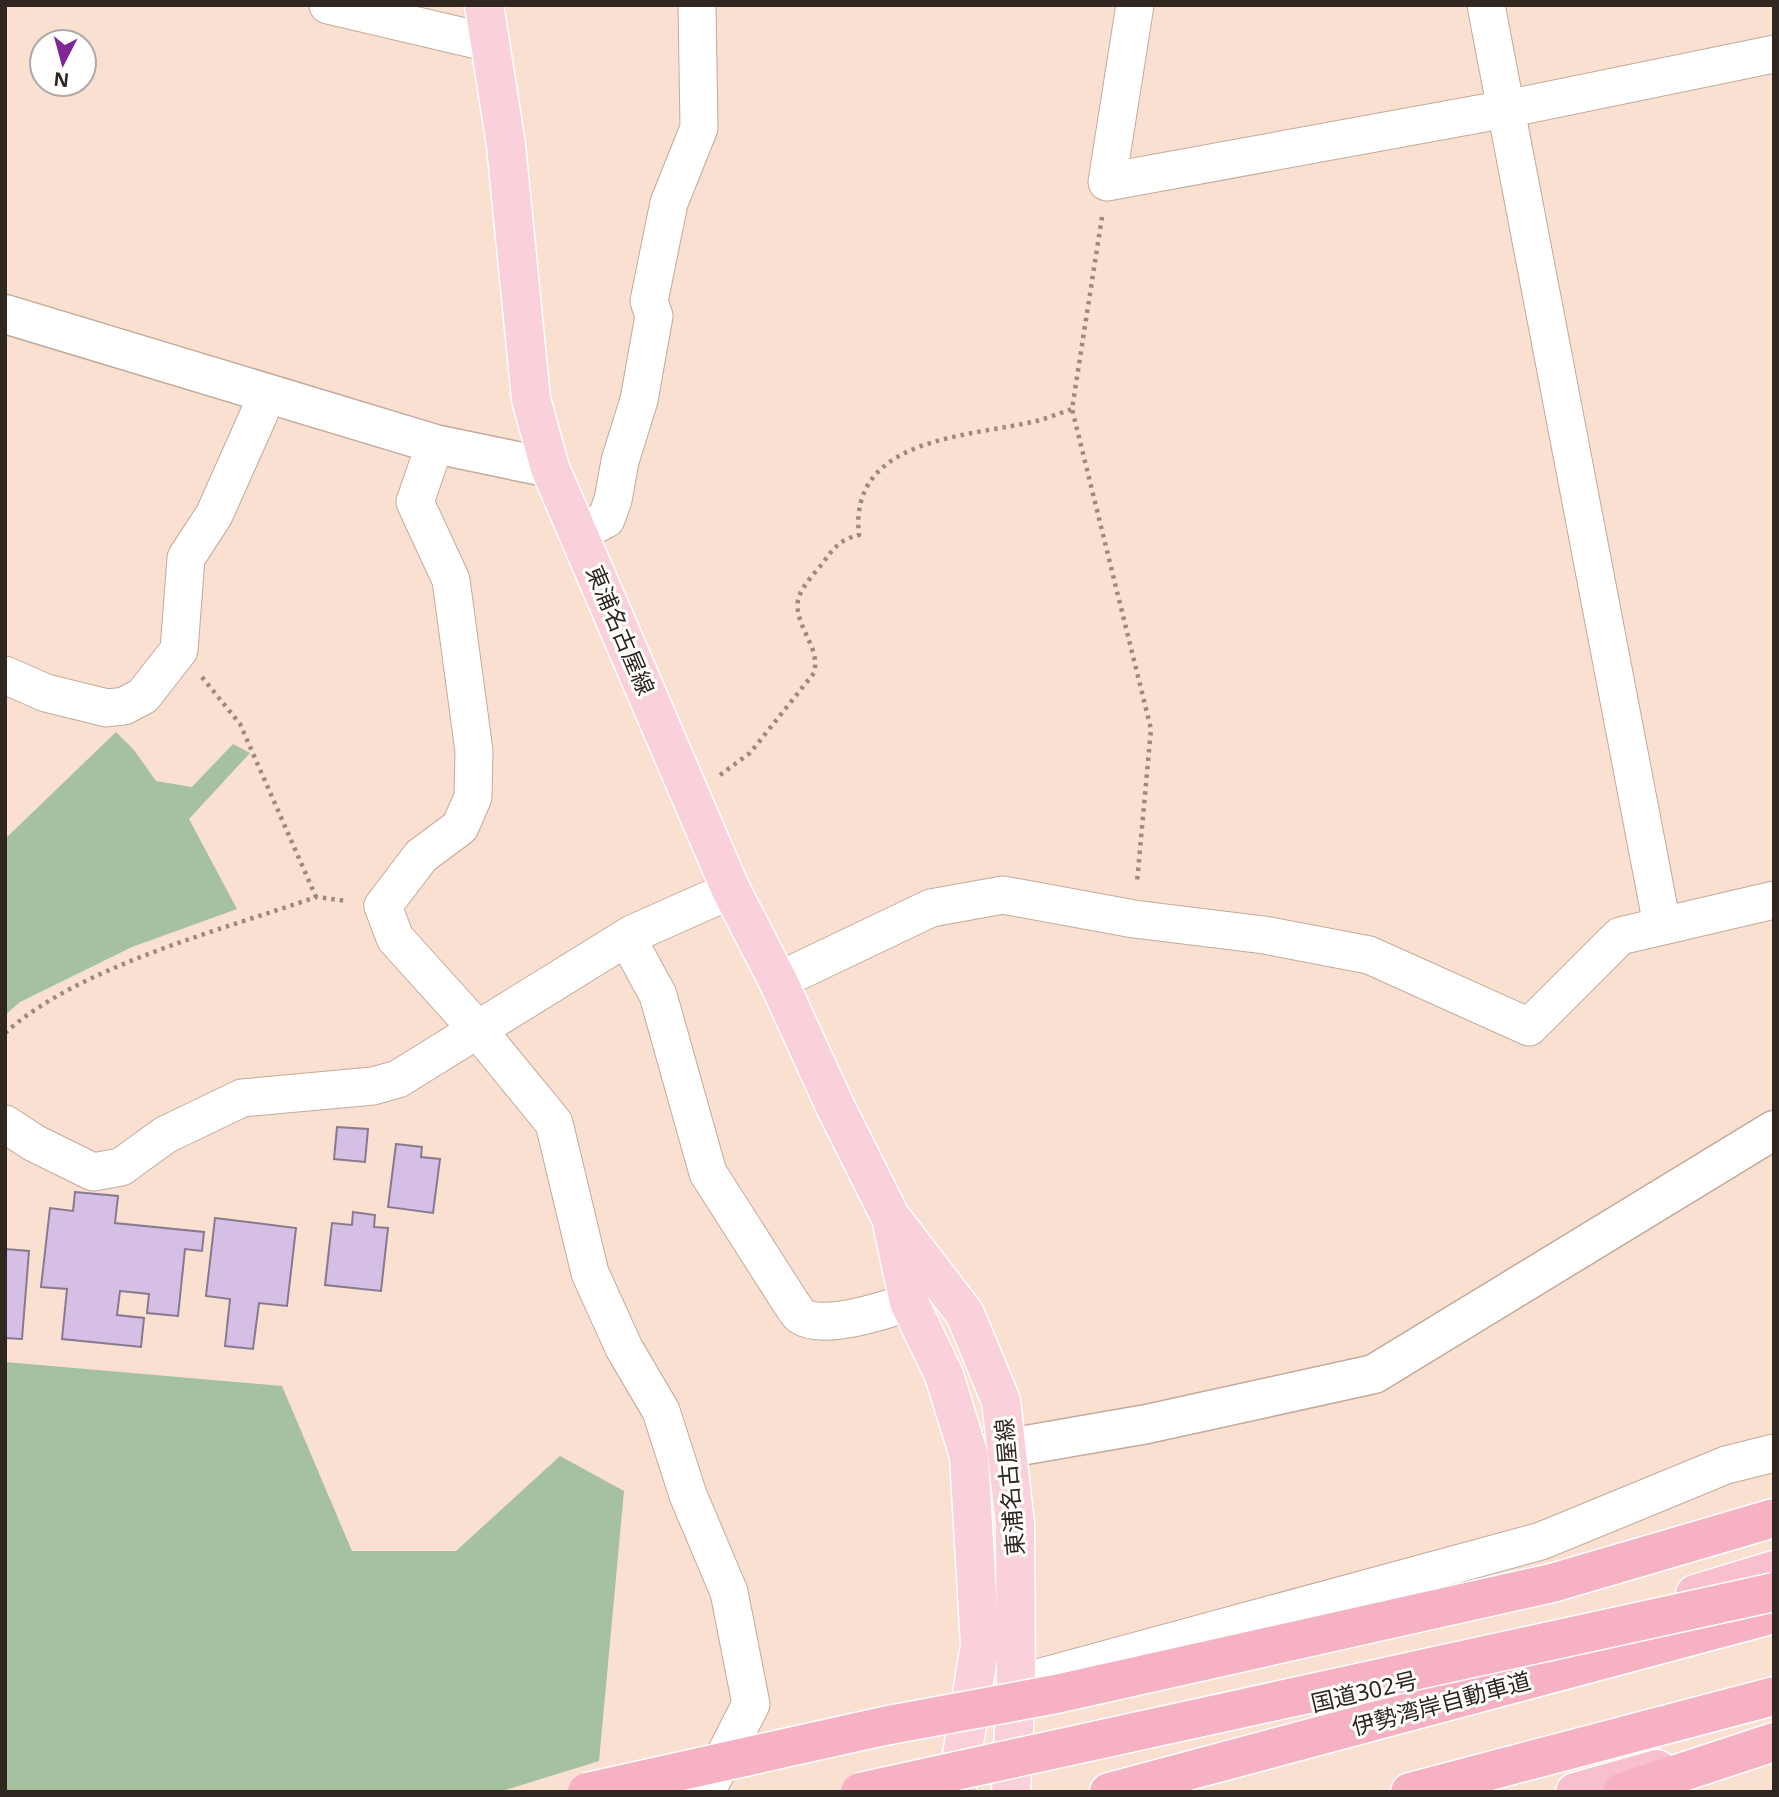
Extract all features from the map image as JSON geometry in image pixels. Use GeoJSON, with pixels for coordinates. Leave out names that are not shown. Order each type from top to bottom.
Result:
{"type":"FeatureCollection","features":[{"type":"Feature","properties":{"kind":"highway"},"geometry":{"type":"LineString","coordinates":[[587,1792],[871,1729],[1056,1694],[1552,1583],[1774,1518]]}},
{"type":"Feature","properties":{"kind":"highway","name":"国道302号"},"geometry":{"type":"LineString","coordinates":[[954,1791],[1012,1783],[1448,1671],[1774,1570]]}},
{"type":"Feature","properties":{"kind":"highway"},"geometry":{"type":"LineString","coordinates":[[860,1792],[1774,1592]]}},
{"type":"Feature","properties":{"kind":"highway","name":"伊勢湾岸自動車道"},"geometry":{"type":"LineString","coordinates":[[1109,1792],[1774,1614]]}},
{"type":"Feature","properties":{"kind":"highway"},"geometry":{"type":"LineString","coordinates":[[1410,1792],[1774,1696]]}},
{"type":"Feature","properties":{"kind":"highway"},"geometry":{"type":"LineString","coordinates":[[1574,1792],[1774,1740]]}},
{"type":"Feature","properties":{"kind":"highway"},"geometry":{"type":"LineString","coordinates":[[1622,1792],[1774,1740]]}},
{"type":"Feature","properties":{"kind":"main road","name":"東浦名古屋線"},"geometry":{"type":"LineString","coordinates":[[484,5],[506,145],[531,399],[550,468],[731,890],[778,981],[890,1216],[965,1314],[1001,1401],[1015,1524],[1016,1685],[1012,1783]]}},
{"type":"Feature","properties":{"kind":"main road","name":"東浦名古屋線"},"geometry":{"type":"LineString","coordinates":[[890,1216],[909,1302],[944,1375],[969,1456],[980,1645],[954,1791]]}},
{"type":"Feature","properties":{"kind":"street"},"geometry":{"type":"LineString","coordinates":[[328,5],[490,43]]}},
{"type":"Feature","properties":{"kind":"street"},"geometry":{"type":"LineString","coordinates":[[580,533],[606,519],[639,400],[654,316],[649,300],[669,203],[699,128],[697,5]]}},
{"type":"Feature","properties":{"kind":"street"},"geometry":{"type":"LineString","coordinates":[[1135,5],[1107,182],[1506,109],[1774,54]]}},
{"type":"Feature","properties":{"kind":"street"},"geometry":{"type":"LineString","coordinates":[[1486,5],[1662,925]]}},
{"type":"Feature","properties":{"kind":"street"},"geometry":{"type":"LineString","coordinates":[[5,314],[435,444],[550,468]]}},
{"type":"Feature","properties":{"kind":"street"},"geometry":{"type":"LineString","coordinates":[[5,675],[46,693],[107,708],[124,706],[143,696],[179,650],[186,558],[214,515],[260,414],[265,394]]}},
{"type":"Feature","properties":{"kind":"street"},"geometry":{"type":"LineString","coordinates":[[435,444],[415,502],[451,580],[474,751],[473,797],[460,827],[421,856],[383,906],[396,938],[477,1029],[554,1123],[590,1273],[624,1348],[661,1411],[688,1494],[729,1592],[751,1704],[706,1792]]}},
{"type":"Feature","properties":{"kind":"street"},"geometry":{"type":"LineString","coordinates":[[5,1124],[34,1143],[93,1172],[121,1167],[165,1135],[242,1098],[373,1086],[398,1079],[627,938],[731,890]]}},
{"type":"Feature","properties":{"kind":"street"},"geometry":{"type":"LineString","coordinates":[[778,981],[930,908],[1003,895],[1134,919],[1264,935],[1369,954],[1529,1027],[1620,936],[1774,900]]}},
{"type":"Feature","properties":{"kind":"street"},"geometry":{"type":"LineString","coordinates":[[627,938],[658,995],[708,1173],[790,1303],[802,1317],[813,1320],[872,1315],[909,1302]]}},
{"type":"Feature","properties":{"kind":"street"},"geometry":{"type":"LineString","coordinates":[[969,1456],[1147,1424],[1374,1374],[1774,1130]]}},
{"type":"Feature","properties":{"kind":"street"},"geometry":{"type":"LineString","coordinates":[[1016,1685],[1541,1541],[1726,1465],[1774,1453]]}},
{"type":"Feature","properties":{"kind":"path"},"geometry":{"type":"LineString","coordinates":[[1107,182],[1072,409],[1151,729],[1134,919]]}},
{"type":"Feature","properties":{"kind":"path"},"geometry":{"type":"LineString","coordinates":[[690,794],[750,753],[814,673],[817,661],[801,620],[798,601],[803,589],[836,545],[859,535],[858,512],[862,498],[887,466],[907,450],[928,442],[1037,421],[1072,409]]}},
{"type":"Feature","properties":{"kind":"path"},"geometry":{"type":"LineString","coordinates":[[179,650],[240,724],[316,897]]}},
{"type":"Feature","properties":{"kind":"path"},"geometry":{"type":"LineString","coordinates":[[5,1033],[52,999],[98,976],[316,897],[383,906]]}},
{"type":"Feature","properties":{"kind":"green space"},"geometry":{"type":"Polygon","coordinates":[[[116,732],[134,750],[156,781],[192,787],[233,744],[250,753],[189,819],[237,909],[132,947],[20,1002],[5,1015],[5,839],[116,732]]]}},
{"type":"Feature","properties":{"kind":"green space"},"geometry":{"type":"Polygon","coordinates":[[[5,1362],[282,1386],[352,1551],[456,1551],[560,1456],[624,1491],[599,1761],[499,1792],[5,1792],[5,1362]]]}},
{"type":"Feature","properties":{"kind":"building"},"geometry":{"type":"Polygon","coordinates":[[[337,1127],[368,1129],[365,1162],[334,1159],[337,1127]]]}},
{"type":"Feature","properties":{"kind":"building"},"geometry":{"type":"Polygon","coordinates":[[[396,1144],[422,1147],[421,1157],[440,1159],[433,1213],[388,1207],[396,1144]]]}},
{"type":"Feature","properties":{"kind":"building"},"geometry":{"type":"Polygon","coordinates":[[[75,1192],[118,1196],[115,1223],[204,1232],[202,1251],[185,1249],[178,1316],[147,1313],[149,1294],[120,1291],[117,1315],[144,1318],[141,1347],[62,1339],[67,1289],[41,1287],[50,1208],[73,1211],[75,1192]]]}},
{"type":"Feature","properties":{"kind":"building"},"geometry":{"type":"Polygon","coordinates":[[[353,1212],[375,1215],[374,1227],[388,1228],[381,1291],[325,1285],[332,1223],[352,1225],[353,1212]]]}},
{"type":"Feature","properties":{"kind":"building"},"geometry":{"type":"Polygon","coordinates":[[[215,1218],[296,1228],[287,1306],[259,1303],[253,1349],[225,1346],[230,1299],[206,1296],[215,1218]]]}},
{"type":"Feature","properties":{"kind":"building"},"geometry":{"type":"Polygon","coordinates":[[[5,1249],[29,1251],[22,1339],[5,1338],[5,1249]]]}}]}
